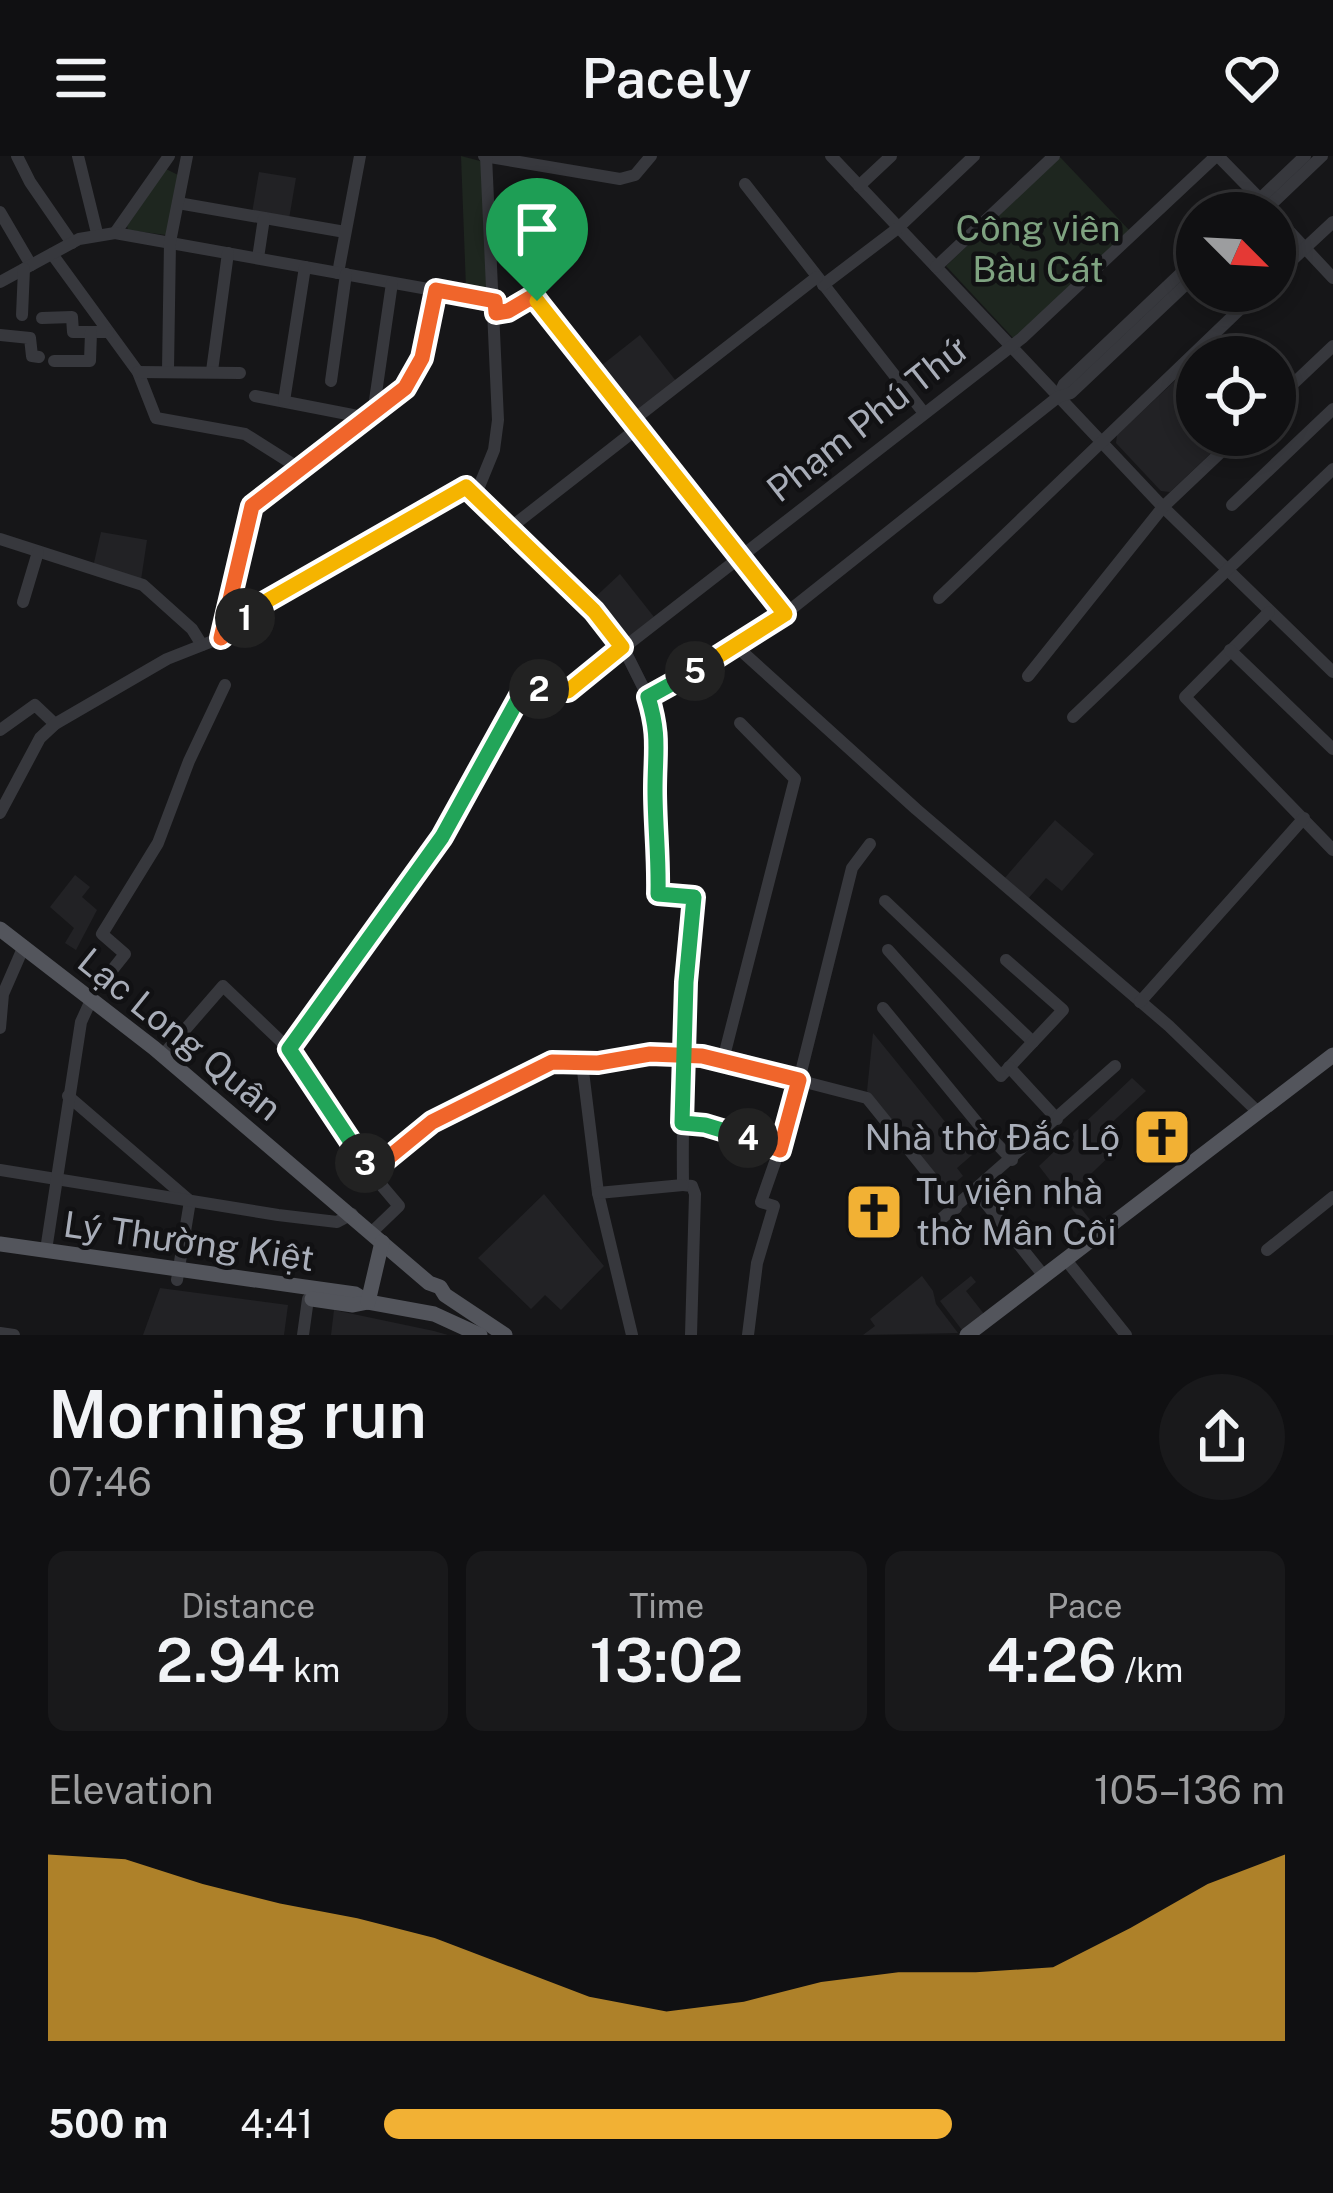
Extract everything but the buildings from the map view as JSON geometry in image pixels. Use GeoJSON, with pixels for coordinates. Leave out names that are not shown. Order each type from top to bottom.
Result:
{"type":"FeatureCollection","features":[{"type":"Feature","properties":{"kind":"main road","name":"Lạc Long Quân"},"geometry":{"type":"LineString","coordinates":[[0,928],[163,1055],[429,1283]]}},
{"type":"Feature","properties":{"kind":"main road"},"geometry":{"type":"LineString","coordinates":[[981,1335],[1333,1054]]}},
{"type":"Feature","properties":{"kind":"main road"},"geometry":{"type":"LineString","coordinates":[[968,1335],[1333,1065]]}},
{"type":"Feature","properties":{"kind":"main road"},"geometry":{"type":"LineString","coordinates":[[368,1302],[377,1237]]}},
{"type":"Feature","properties":{"kind":"main road","name":"Lý Thường Kiệt"},"geometry":{"type":"LineString","coordinates":[[0,1244],[308,1299],[353,1305],[368,1302]]}},
{"type":"Feature","properties":{"kind":"main road","name":"Lý Thường Kiệt"},"geometry":{"type":"LineString","coordinates":[[0,1254],[355,1294],[368,1302],[427,1313],[480,1335]]}},
{"type":"Feature","properties":{"kind":"main road"},"geometry":{"type":"LineString","coordinates":[[445,1295],[441,1309],[427,1313],[414,1302],[414,1294],[429,1283],[505,1335]]}},
{"type":"Feature","properties":{"kind":"street"},"geometry":{"type":"LineString","coordinates":[[17,156],[72,243]]}},
{"type":"Feature","properties":{"kind":"street"},"geometry":{"type":"LineString","coordinates":[[78,156],[98,233]]}},
{"type":"Feature","properties":{"kind":"street"},"geometry":{"type":"LineString","coordinates":[[115,233],[169,156]]}},
{"type":"Feature","properties":{"kind":"street"},"geometry":{"type":"LineString","coordinates":[[168,370],[170,242],[187,156]]}},
{"type":"Feature","properties":{"kind":"street"},"geometry":{"type":"LineString","coordinates":[[331,381],[345,232],[360,156]]}},
{"type":"Feature","properties":{"kind":"street"},"geometry":{"type":"LineString","coordinates":[[476,494],[498,427],[486,156],[624,179],[638,173],[651,156]]}},
{"type":"Feature","properties":{"kind":"street"},"geometry":{"type":"LineString","coordinates":[[831,156],[1163,507],[1333,672]]}},
{"type":"Feature","properties":{"kind":"street"},"geometry":{"type":"LineString","coordinates":[[859,186],[891,156]]}},
{"type":"Feature","properties":{"kind":"street"},"geometry":{"type":"LineString","coordinates":[[510,528],[820,281],[898,228],[974,156]]}},
{"type":"Feature","properties":{"kind":"street"},"geometry":{"type":"LineString","coordinates":[[936,267],[1054,156]]}},
{"type":"Feature","properties":{"kind":"street"},"geometry":{"type":"LineString","coordinates":[[1217,156],[1250,192]]}},
{"type":"Feature","properties":{"kind":"street","name":"Phạm Phú Thứ"},"geometry":{"type":"LineString","coordinates":[[289,1049],[442,837],[522,692],[531,688],[568,691],[1010,346],[1217,156]]}},
{"type":"Feature","properties":{"kind":"street"},"geometry":{"type":"LineString","coordinates":[[1280,192],[1305,156]]}},
{"type":"Feature","properties":{"kind":"street"},"geometry":{"type":"LineString","coordinates":[[1285,192],[1322,156]]}},
{"type":"Feature","properties":{"kind":"street"},"geometry":{"type":"LineString","coordinates":[[746,184],[924,413]]}},
{"type":"Feature","properties":{"kind":"street"},"geometry":{"type":"LineString","coordinates":[[178,203],[345,232]]}},
{"type":"Feature","properties":{"kind":"street"},"geometry":{"type":"LineString","coordinates":[[0,212],[28,267],[22,315]]}},
{"type":"Feature","properties":{"kind":"street"},"geometry":{"type":"LineString","coordinates":[[258,258],[264,218]]}},
{"type":"Feature","properties":{"kind":"street"},"geometry":{"type":"LineString","coordinates":[[1296,256],[1333,222]]}},
{"type":"Feature","properties":{"kind":"street"},"geometry":{"type":"LineString","coordinates":[[0,282],[72,243],[98,233],[115,233],[436,290],[508,311],[530,298],[785,614]]}},
{"type":"Feature","properties":{"kind":"street"},"geometry":{"type":"LineString","coordinates":[[1296,239],[1333,278]]}},
{"type":"Feature","properties":{"kind":"street"},"geometry":{"type":"LineString","coordinates":[[212,371],[228,253]]}},
{"type":"Feature","properties":{"kind":"street"},"geometry":{"type":"LineString","coordinates":[[52,254],[138,372],[156,418],[245,434],[302,470]]}},
{"type":"Feature","properties":{"kind":"street"},"geometry":{"type":"LineString","coordinates":[[284,401],[305,267]]}},
{"type":"Feature","properties":{"kind":"street"},"geometry":{"type":"LineString","coordinates":[[371,416],[392,283]]}},
{"type":"Feature","properties":{"kind":"street"},"geometry":{"type":"LineString","coordinates":[[648,697],[785,614],[1058,397],[1071,393],[1176,283]]}},
{"type":"Feature","properties":{"kind":"street"},"geometry":{"type":"LineString","coordinates":[[221,638],[251,509],[371,416],[414,376],[436,290]]}},
{"type":"Feature","properties":{"kind":"street"},"geometry":{"type":"LineString","coordinates":[[1160,302],[1176,290]]}},
{"type":"Feature","properties":{"kind":"street"},"geometry":{"type":"LineString","coordinates":[[939,598],[1237,312]]}},
{"type":"Feature","properties":{"kind":"street"},"geometry":{"type":"LineString","coordinates":[[42,318],[72,317],[73,332],[108,332]]}},
{"type":"Feature","properties":{"kind":"street"},"geometry":{"type":"LineString","coordinates":[[54,361],[90,362],[91,332]]}},
{"type":"Feature","properties":{"kind":"street"},"geometry":{"type":"LineString","coordinates":[[0,335],[30,338],[32,356],[39,357]]}},
{"type":"Feature","properties":{"kind":"street"},"geometry":{"type":"LineString","coordinates":[[1296,381],[1333,346]]}},
{"type":"Feature","properties":{"kind":"street"},"geometry":{"type":"LineString","coordinates":[[138,372],[240,373]]}},
{"type":"Feature","properties":{"kind":"street"},"geometry":{"type":"LineString","coordinates":[[255,396],[371,416]]}},
{"type":"Feature","properties":{"kind":"street"},"geometry":{"type":"LineString","coordinates":[[1232,505],[1333,410]]}},
{"type":"Feature","properties":{"kind":"street"},"geometry":{"type":"LineString","coordinates":[[1028,676],[1163,507],[1217,456]]}},
{"type":"Feature","properties":{"kind":"street"},"geometry":{"type":"LineString","coordinates":[[1073,717],[1333,469]]}},
{"type":"Feature","properties":{"kind":"street"},"geometry":{"type":"LineString","coordinates":[[0,813],[40,738],[55,724],[156,665],[221,638],[265,602],[461,488],[476,494],[594,611],[622,647],[648,697],[657,727],[658,894],[694,897],[684,1055],[683,1185]]}},
{"type":"Feature","properties":{"kind":"street"},"geometry":{"type":"LineString","coordinates":[[0,538],[143,585],[192,629],[202,645]]}},
{"type":"Feature","properties":{"kind":"street"},"geometry":{"type":"LineString","coordinates":[[23,602],[38,552]]}},
{"type":"Feature","properties":{"kind":"street"},"geometry":{"type":"LineString","coordinates":[[1269,612],[1185,697],[1333,850]]}},
{"type":"Feature","properties":{"kind":"street"},"geometry":{"type":"LineString","coordinates":[[737,647],[1258,1112]]}},
{"type":"Feature","properties":{"kind":"street"},"geometry":{"type":"LineString","coordinates":[[1230,650],[1333,749]]}},
{"type":"Feature","properties":{"kind":"street"},"geometry":{"type":"LineString","coordinates":[[113,969],[125,954],[102,934],[158,843],[189,761],[225,686]]}},
{"type":"Feature","properties":{"kind":"street"},"geometry":{"type":"LineString","coordinates":[[0,730],[35,706],[55,724]]}},
{"type":"Feature","properties":{"kind":"street"},"geometry":{"type":"LineString","coordinates":[[723,1060],[795,778],[740,723]]}},
{"type":"Feature","properties":{"kind":"street"},"geometry":{"type":"LineString","coordinates":[[1140,1002],[1304,818]]}},
{"type":"Feature","properties":{"kind":"street"},"geometry":{"type":"LineString","coordinates":[[748,1335],[757,1263],[774,1206],[761,1202],[780,1150],[852,868],[869,844]]}},
{"type":"Feature","properties":{"kind":"street"},"geometry":{"type":"LineString","coordinates":[[885,901],[1033,1042]]}},
{"type":"Feature","properties":{"kind":"street"},"geometry":{"type":"LineString","coordinates":[[0,1028],[2,993],[24,946]]}},
{"type":"Feature","properties":{"kind":"street"},"geometry":{"type":"LineString","coordinates":[[889,950],[1005,1072],[1057,1119]]}},
{"type":"Feature","properties":{"kind":"street"},"geometry":{"type":"LineString","coordinates":[[1005,1072],[1063,1010],[1006,960]]}},
{"type":"Feature","properties":{"kind":"street"},"geometry":{"type":"LineString","coordinates":[[163,1055],[223,986],[289,1049],[399,1206],[377,1237]]}},
{"type":"Feature","properties":{"kind":"street"},"geometry":{"type":"LineString","coordinates":[[46,1250],[81,1022],[92,998]]}},
{"type":"Feature","properties":{"kind":"street"},"geometry":{"type":"LineString","coordinates":[[883,1008],[1012,1160]]}},
{"type":"Feature","properties":{"kind":"street"},"geometry":{"type":"LineString","coordinates":[[371,1172],[432,1122],[545,1064],[684,1055],[723,1060],[870,1100],[956,1208]]}},
{"type":"Feature","properties":{"kind":"street"},"geometry":{"type":"LineString","coordinates":[[582,1063],[598,1193],[632,1335]]}},
{"type":"Feature","properties":{"kind":"street"},"geometry":{"type":"LineString","coordinates":[[923,1235],[1114,1066]]}},
{"type":"Feature","properties":{"kind":"street"},"geometry":{"type":"LineString","coordinates":[[68,1096],[190,1201]]}},
{"type":"Feature","properties":{"kind":"street"},"geometry":{"type":"LineString","coordinates":[[682,1123],[713,1127],[780,1150]]}},
{"type":"Feature","properties":{"kind":"street"},"geometry":{"type":"LineString","coordinates":[[0,1170],[337,1222],[352,1214]]}},
{"type":"Feature","properties":{"kind":"street"},"geometry":{"type":"LineString","coordinates":[[598,1193],[692,1186],[691,1335]]}},
{"type":"Feature","properties":{"kind":"street"},"geometry":{"type":"LineString","coordinates":[[976,1191],[1044,1276]]}},
{"type":"Feature","properties":{"kind":"street"},"geometry":{"type":"LineString","coordinates":[[1267,1250],[1333,1197]]}},
{"type":"Feature","properties":{"kind":"street"},"geometry":{"type":"LineString","coordinates":[[178,1275],[190,1201]]}},
{"type":"Feature","properties":{"kind":"street"},"geometry":{"type":"LineString","coordinates":[[1068,1263],[1126,1335]]}},
{"type":"Feature","properties":{"kind":"street"},"geometry":{"type":"LineString","coordinates":[[303,1335],[308,1299]]}},
{"type":"Feature","properties":{"kind":"street"},"geometry":{"type":"LineString","coordinates":[[0,1333],[14,1335]]}},
{"type":"Feature","properties":{"kind":"shaded area"},"geometry":{"type":"Polygon","coordinates":[[[259,172],[296,178],[289,219],[252,213],[259,172]]]}},
{"type":"Feature","properties":{"kind":"shaded area"},"geometry":{"type":"Polygon","coordinates":[[[640,335],[676,381],[633,415],[597,369],[640,335]]]}},
{"type":"Feature","properties":{"kind":"shaded area"},"geometry":{"type":"Polygon","coordinates":[[[1176,380],[1176,456],[1208,456],[1170,492],[1161,491],[1116,443],[1117,435],[1176,380]]]}},
{"type":"Feature","properties":{"kind":"shaded area"},"geometry":{"type":"Polygon","coordinates":[[[101,532],[147,540],[141,580],[93,567],[101,532]]]}},
{"type":"Feature","properties":{"kind":"shaded area"},"geometry":{"type":"Polygon","coordinates":[[[620,574],[654,617],[623,641],[590,602],[620,574]]]}},
{"type":"Feature","properties":{"kind":"shaded area"},"geometry":{"type":"Polygon","coordinates":[[[1055,820],[1094,854],[1062,891],[1046,878],[1027,900],[1003,880],[1055,820]]]}},
{"type":"Feature","properties":{"kind":"shaded area"},"geometry":{"type":"Polygon","coordinates":[[[75,875],[90,887],[82,897],[97,910],[76,950],[65,943],[74,928],[50,907],[75,875]]]}},
{"type":"Feature","properties":{"kind":"shaded area"},"geometry":{"type":"Polygon","coordinates":[[[873,1033],[972,1155],[957,1168],[963,1176],[946,1190],[867,1091],[873,1033]]]}},
{"type":"Feature","properties":{"kind":"shaded area"},"geometry":{"type":"Polygon","coordinates":[[[1132,1078],[1146,1091],[1105,1129],[1121,1145],[1070,1194],[1095,1226],[1089,1231],[1039,1166],[1132,1078]]]}},
{"type":"Feature","properties":{"kind":"shaded area"},"geometry":{"type":"Polygon","coordinates":[[[544,1194],[604,1266],[561,1310],[545,1295],[531,1309],[478,1258],[544,1194]]]}},
{"type":"Feature","properties":{"kind":"shaded area"},"geometry":{"type":"Polygon","coordinates":[[[922,1276],[958,1333],[863,1335],[875,1326],[870,1319],[922,1276]]]}},
{"type":"Feature","properties":{"kind":"shaded area"},"geometry":{"type":"Polygon","coordinates":[[[971,1276],[976,1282],[966,1291],[984,1314],[962,1330],[940,1301],[971,1276]]]}},
{"type":"Feature","properties":{"kind":"shaded area"},"geometry":{"type":"Polygon","coordinates":[[[160,1288],[288,1305],[284,1335],[143,1335],[160,1288]]]}},
{"type":"Feature","properties":{"kind":"shaded area"},"geometry":{"type":"Polygon","coordinates":[[[334,1310],[434,1331],[448,1335],[331,1335],[334,1310]]]}},
{"type":"Feature","properties":{"kind":"green space"},"geometry":{"type":"Polygon","coordinates":[[[461,156],[484,162],[485,290],[466,288],[461,156]]]}},
{"type":"Feature","properties":{"kind":"green space","name":"Công viên Bàu Cát"},"geometry":{"type":"Polygon","coordinates":[[[1060,157],[1130,231],[1015,340],[946,266],[1060,157]]]}},
{"type":"Feature","properties":{"kind":"green space"},"geometry":{"type":"Polygon","coordinates":[[[166,169],[178,175],[166,235],[128,230],[127,226],[166,169]]]}},
{"type":"Feature","properties":{"kind":"place","name":"Nhà thờ Đắc Lộ"},"geometry":{"type":"Point","coordinates":[1162,1137]}},
{"type":"Feature","properties":{"kind":"place","name":"Tu viện nhà thờ Mân Côi"},"geometry":{"type":"Point","coordinates":[874,1212]}},
{"type":"Feature","properties":{"kind":"route"},"geometry":{"type":"LineString","coordinates":[[537,301],[530,298],[496,313],[495,301],[436,290],[422,358],[405,388],[252,506],[221,638],[265,602],[466,487],[594,611],[622,647],[568,691],[531,688],[522,692],[442,837],[289,1049],[371,1172],[432,1122],[552,1062],[598,1063],[650,1054],[684,1055],[702,1056],[799,1080],[780,1150],[713,1127],[682,1123],[684,1055],[686,982],[694,897],[658,894],[655,787],[659,754],[648,697],[785,614],[537,301]]}}]}
